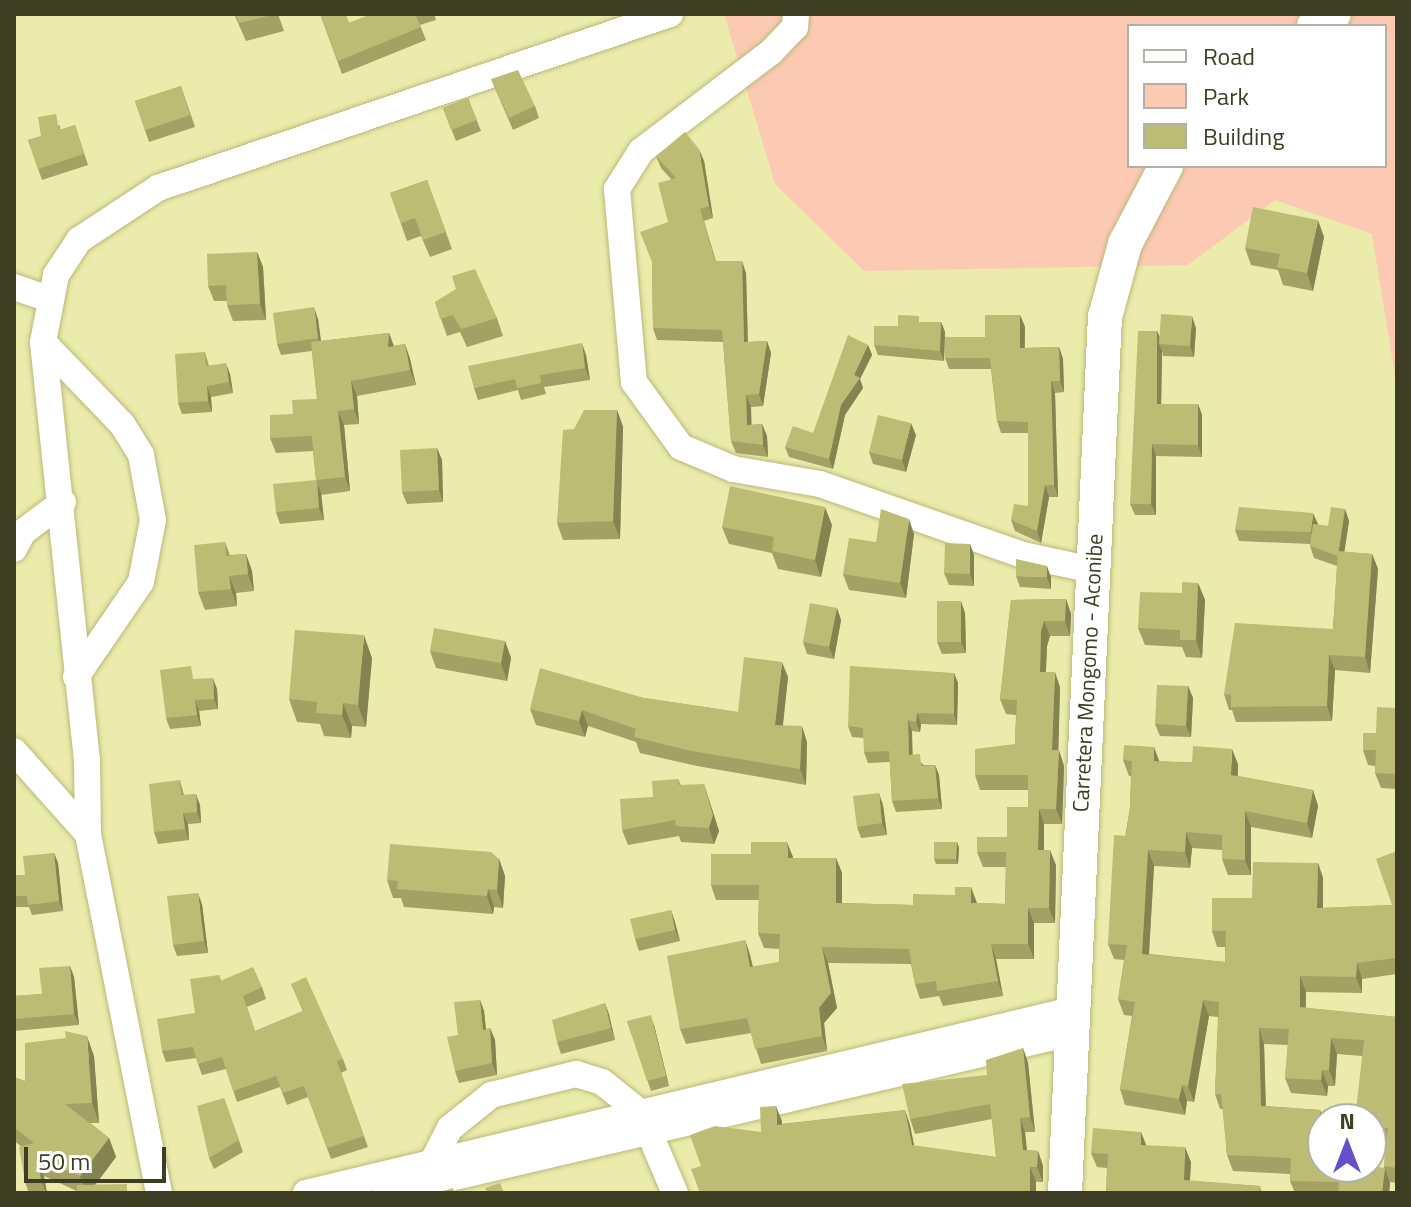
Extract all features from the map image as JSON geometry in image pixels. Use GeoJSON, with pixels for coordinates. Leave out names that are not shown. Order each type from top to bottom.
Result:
{"type":"FeatureCollection","features":[{"type":"Feature","properties":{"kind":"main road","name":"Carretera Mongomo - Aconibe"},"geometry":{"type":"LineString","coordinates":[[1065,1193],[1105,317],[1125,244],[1165,168]]}},
{"type":"Feature","properties":{"kind":"street"},"geometry":{"type":"LineString","coordinates":[[159,1193],[88,834],[63,502],[43,342],[49,299],[79,240],[158,188],[670,14]]}},
{"type":"Feature","properties":{"kind":"street"},"geometry":{"type":"LineString","coordinates":[[796,14],[795,27],[771,52],[641,151],[617,189],[634,382],[681,447],[733,469],[835,488],[1023,555],[1093,570]]}},
{"type":"Feature","properties":{"kind":"street"},"geometry":{"type":"LineString","coordinates":[[14,287],[49,299]]}},
{"type":"Feature","properties":{"kind":"street"},"geometry":{"type":"LineString","coordinates":[[43,342],[122,424],[141,455],[153,520],[141,582],[76,677]]}},
{"type":"Feature","properties":{"kind":"street"},"geometry":{"type":"LineString","coordinates":[[14,549],[23,532],[63,502]]}},
{"type":"Feature","properties":{"kind":"street"},"geometry":{"type":"LineString","coordinates":[[14,751],[88,834]]}},
{"type":"Feature","properties":{"kind":"street"},"geometry":{"type":"LineString","coordinates":[[386,1193],[646,1124],[1072,1021]]}},
{"type":"Feature","properties":{"kind":"street"},"geometry":{"type":"LineString","coordinates":[[433,1161],[470,1108],[556,1074],[602,1082],[646,1124],[675,1193]]}},
{"type":"Feature","properties":{"kind":"street"},"geometry":{"type":"LineString","coordinates":[[306,1193],[433,1161],[646,1124]]}},
{"type":"Feature","properties":{"kind":"green space"},"geometry":{"type":"Polygon","coordinates":[[[724,14],[1397,14],[1397,388],[1372,234],[1275,200],[1188,265],[864,271],[775,184],[724,14]]]}},
{"type":"Feature","properties":{"kind":"building"},"geometry":{"type":"Polygon","coordinates":[[[235,14],[276,14],[239,23],[235,14]]]}},
{"type":"Feature","properties":{"kind":"building"},"geometry":{"type":"Polygon","coordinates":[[[320,14],[346,14],[349,23],[372,14],[415,14],[421,27],[338,61],[320,14]]]}},
{"type":"Feature","properties":{"kind":"building"},"geometry":{"type":"Polygon","coordinates":[[[518,70],[535,106],[509,118],[491,79],[518,70]]]}},
{"type":"Feature","properties":{"kind":"building"},"geometry":{"type":"Polygon","coordinates":[[[181,86],[190,115],[145,130],[135,101],[181,86]]]}},
{"type":"Feature","properties":{"kind":"building"},"geometry":{"type":"Polygon","coordinates":[[[468,98],[477,120],[451,130],[443,108],[468,98]]]}},
{"type":"Feature","properties":{"kind":"building"},"geometry":{"type":"Polygon","coordinates":[[[56,114],[59,130],[75,125],[84,154],[38,169],[28,140],[41,136],[38,117],[56,114]]]}},
{"type":"Feature","properties":{"kind":"building"},"geometry":{"type":"Polygon","coordinates":[[[685,132],[699,149],[709,206],[700,209],[715,261],[742,261],[744,342],[767,341],[759,394],[746,395],[747,425],[762,424],[763,445],[731,441],[722,330],[653,328],[652,262],[640,232],[668,222],[658,183],[676,178],[656,156],[685,132]]]}},
{"type":"Feature","properties":{"kind":"building"},"geometry":{"type":"Polygon","coordinates":[[[427,180],[446,232],[423,240],[415,218],[401,223],[390,193],[427,180]]]}},
{"type":"Feature","properties":{"kind":"building"},"geometry":{"type":"Polygon","coordinates":[[[1253,207],[1318,220],[1307,273],[1277,267],[1280,254],[1245,248],[1253,207]]]}},
{"type":"Feature","properties":{"kind":"building"},"geometry":{"type":"Polygon","coordinates":[[[257,252],[260,304],[227,305],[226,285],[208,286],[207,254],[257,252]]]}},
{"type":"Feature","properties":{"kind":"building"},"geometry":{"type":"Polygon","coordinates":[[[475,269],[497,318],[461,329],[453,315],[440,319],[435,302],[456,289],[452,276],[475,269]]]}},
{"type":"Feature","properties":{"kind":"building"},"geometry":{"type":"Polygon","coordinates":[[[314,307],[318,338],[277,344],[273,313],[314,307]]]}},
{"type":"Feature","properties":{"kind":"building"},"geometry":{"type":"Polygon","coordinates":[[[1161,314],[1192,316],[1190,346],[1159,344],[1161,314]]]}},
{"type":"Feature","properties":{"kind":"building"},"geometry":{"type":"Polygon","coordinates":[[[898,315],[919,316],[919,322],[941,322],[940,351],[874,345],[874,326],[898,326],[898,315]]]}},
{"type":"Feature","properties":{"kind":"building"},"geometry":{"type":"Polygon","coordinates":[[[985,315],[1020,315],[1020,348],[1059,347],[1060,381],[1051,381],[1054,485],[1045,485],[1037,531],[1011,520],[1014,504],[1028,506],[1028,422],[997,421],[990,358],[945,358],[945,337],[985,337],[985,315]]]}},
{"type":"Feature","properties":{"kind":"building"},"geometry":{"type":"Polygon","coordinates":[[[1138,331],[1157,331],[1157,404],[1198,404],[1198,445],[1152,444],[1151,504],[1130,504],[1138,331]]]}},
{"type":"Feature","properties":{"kind":"building"},"geometry":{"type":"Polygon","coordinates":[[[389,333],[388,347],[405,344],[410,370],[351,381],[354,409],[338,411],[345,477],[316,480],[312,436],[270,438],[270,415],[293,414],[292,400],[317,399],[311,342],[389,333]]]}},
{"type":"Feature","properties":{"kind":"building"},"geometry":{"type":"Polygon","coordinates":[[[848,335],[868,345],[854,375],[860,378],[841,405],[829,459],[785,447],[793,426],[813,433],[848,335]]]}},
{"type":"Feature","properties":{"kind":"building"},"geometry":{"type":"Polygon","coordinates":[[[582,343],[585,368],[540,375],[541,383],[517,388],[515,379],[474,388],[468,366],[582,343]]]}},
{"type":"Feature","properties":{"kind":"building"},"geometry":{"type":"Polygon","coordinates":[[[205,352],[206,366],[226,363],[229,382],[207,386],[208,401],[178,403],[175,354],[205,352]]]}},
{"type":"Feature","properties":{"kind":"building"},"geometry":{"type":"Polygon","coordinates":[[[584,410],[617,410],[613,521],[557,523],[563,430],[574,429],[584,410]]]}},
{"type":"Feature","properties":{"kind":"building"},"geometry":{"type":"Polygon","coordinates":[[[878,415],[911,423],[902,460],[869,452],[878,415]]]}},
{"type":"Feature","properties":{"kind":"building"},"geometry":{"type":"Polygon","coordinates":[[[437,448],[439,490],[402,492],[400,450],[437,448]]]}},
{"type":"Feature","properties":{"kind":"building"},"geometry":{"type":"Polygon","coordinates":[[[317,480],[319,508],[276,512],[273,484],[317,480]]]}},
{"type":"Feature","properties":{"kind":"building"},"geometry":{"type":"Polygon","coordinates":[[[730,486],[825,507],[815,560],[772,551],[774,537],[722,527],[730,486]]]}},
{"type":"Feature","properties":{"kind":"building"},"geometry":{"type":"Polygon","coordinates":[[[1239,507],[1313,513],[1311,532],[1235,530],[1239,507]]]}},
{"type":"Feature","properties":{"kind":"building"},"geometry":{"type":"Polygon","coordinates":[[[1331,507],[1345,509],[1338,556],[1310,546],[1313,524],[1328,526],[1331,507]]]}},
{"type":"Feature","properties":{"kind":"building"},"geometry":{"type":"Polygon","coordinates":[[[881,509],[909,519],[900,583],[843,574],[849,538],[876,542],[881,509]]]}},
{"type":"Feature","properties":{"kind":"building"},"geometry":{"type":"Polygon","coordinates":[[[225,542],[226,556],[246,554],[248,574],[229,576],[231,589],[198,592],[194,545],[225,542]]]}},
{"type":"Feature","properties":{"kind":"building"},"geometry":{"type":"Polygon","coordinates":[[[945,543],[970,544],[970,574],[944,573],[945,543]]]}},
{"type":"Feature","properties":{"kind":"building"},"geometry":{"type":"Polygon","coordinates":[[[1338,551],[1372,554],[1365,657],[1329,655],[1327,706],[1231,707],[1231,695],[1224,694],[1235,623],[1333,629],[1338,551]]]}},
{"type":"Feature","properties":{"kind":"building"},"geometry":{"type":"Polygon","coordinates":[[[1016,559],[1047,566],[1047,577],[1016,576],[1016,559]]]}},
{"type":"Feature","properties":{"kind":"building"},"geometry":{"type":"Polygon","coordinates":[[[1182,582],[1198,583],[1196,640],[1180,640],[1180,630],[1138,628],[1140,592],[1182,593],[1182,582]]]}},
{"type":"Feature","properties":{"kind":"building"},"geometry":{"type":"Polygon","coordinates":[[[1066,599],[1065,621],[1044,621],[1041,631],[1040,672],[1055,672],[1052,750],[1059,750],[1056,809],[1039,809],[1038,850],[1050,850],[1049,908],[1028,908],[1028,944],[991,944],[998,981],[937,991],[936,981],[915,984],[909,949],[822,947],[831,993],[819,1008],[822,1036],[755,1049],[747,1018],[680,1029],[667,956],[745,940],[750,967],[779,962],[780,934],[758,933],[759,885],[711,885],[711,854],[751,854],[751,842],[787,842],[788,858],[836,858],[836,903],[913,905],[913,894],[955,895],[955,887],[971,887],[971,903],[1005,904],[1006,852],[977,852],[977,837],[1007,837],[1007,807],[1028,807],[1028,775],[975,775],[975,749],[1015,744],[1017,700],[1000,699],[1011,600],[1066,599]]]}},
{"type":"Feature","properties":{"kind":"building"},"geometry":{"type":"Polygon","coordinates":[[[937,601],[961,601],[961,642],[937,642],[937,601]]]}},
{"type":"Feature","properties":{"kind":"building"},"geometry":{"type":"Polygon","coordinates":[[[810,603],[837,608],[829,647],[803,642],[810,603]]]}},
{"type":"Feature","properties":{"kind":"building"},"geometry":{"type":"Polygon","coordinates":[[[434,628],[505,641],[501,663],[430,651],[434,628]]]}},
{"type":"Feature","properties":{"kind":"building"},"geometry":{"type":"Polygon","coordinates":[[[295,630],[364,635],[358,705],[343,703],[342,715],[316,713],[317,702],[289,699],[295,630]]]}},
{"type":"Feature","properties":{"kind":"building"},"geometry":{"type":"Polygon","coordinates":[[[744,657],[782,662],[775,725],[802,726],[800,769],[691,751],[634,737],[636,729],[582,710],[579,721],[530,709],[540,668],[644,698],[738,712],[744,657]]]}},
{"type":"Feature","properties":{"kind":"building"},"geometry":{"type":"Polygon","coordinates":[[[191,666],[193,679],[213,678],[214,699],[195,700],[197,715],[166,718],[160,670],[191,666]]]}},
{"type":"Feature","properties":{"kind":"building"},"geometry":{"type":"Polygon","coordinates":[[[850,666],[954,673],[954,714],[917,713],[916,722],[908,720],[909,755],[920,754],[921,766],[935,765],[938,798],[892,801],[889,751],[864,752],[863,728],[848,726],[850,666]]]}},
{"type":"Feature","properties":{"kind":"building"},"geometry":{"type":"Polygon","coordinates":[[[1157,685],[1188,686],[1186,726],[1155,724],[1157,685]]]}},
{"type":"Feature","properties":{"kind":"building"},"geometry":{"type":"Polygon","coordinates":[[[1377,707],[1397,708],[1397,774],[1375,773],[1376,750],[1363,750],[1363,733],[1376,733],[1377,707]]]}},
{"type":"Feature","properties":{"kind":"building"},"geometry":{"type":"Polygon","coordinates":[[[1124,745],[1154,747],[1154,761],[1192,763],[1193,746],[1232,749],[1231,775],[1313,790],[1307,823],[1245,811],[1245,860],[1222,859],[1222,835],[1186,832],[1185,852],[1148,850],[1142,954],[1225,962],[1226,931],[1212,931],[1212,898],[1252,898],[1253,862],[1318,863],[1317,908],[1392,905],[1376,859],[1397,851],[1397,974],[1395,958],[1357,963],[1356,977],[1300,976],[1300,1007],[1397,1017],[1397,1168],[1387,1166],[1387,1103],[1357,1103],[1364,1040],[1331,1038],[1329,1070],[1322,1070],[1321,1080],[1285,1078],[1289,1029],[1259,1028],[1261,1106],[1307,1109],[1307,1181],[1290,1181],[1291,1158],[1227,1155],[1221,1094],[1215,1094],[1219,1002],[1203,1000],[1188,1086],[1182,1085],[1179,1099],[1120,1089],[1135,1002],[1118,999],[1127,945],[1108,944],[1114,835],[1126,836],[1130,807],[1132,760],[1123,760],[1124,745]]]}},
{"type":"Feature","properties":{"kind":"building"},"geometry":{"type":"Polygon","coordinates":[[[678,779],[679,785],[704,784],[713,815],[709,828],[676,826],[675,820],[622,830],[620,799],[653,797],[652,781],[678,779]]]}},
{"type":"Feature","properties":{"kind":"building"},"geometry":{"type":"Polygon","coordinates":[[[180,780],[181,795],[196,794],[197,812],[183,813],[185,829],[154,832],[149,784],[180,780]]]}},
{"type":"Feature","properties":{"kind":"building"},"geometry":{"type":"Polygon","coordinates":[[[879,793],[882,823],[857,827],[853,796],[879,793]]]}},
{"type":"Feature","properties":{"kind":"building"},"geometry":{"type":"Polygon","coordinates":[[[934,842],[957,842],[956,859],[934,859],[934,842]]]}},
{"type":"Feature","properties":{"kind":"building"},"geometry":{"type":"Polygon","coordinates":[[[390,844],[491,852],[499,859],[497,890],[488,889],[487,896],[397,889],[398,881],[387,880],[390,844]]]}},
{"type":"Feature","properties":{"kind":"building"},"geometry":{"type":"Polygon","coordinates":[[[54,853],[59,901],[28,905],[27,896],[14,896],[14,875],[25,875],[23,856],[54,853]]]}},
{"type":"Feature","properties":{"kind":"building"},"geometry":{"type":"Polygon","coordinates":[[[198,893],[204,941],[173,945],[167,896],[198,893]]]}},
{"type":"Feature","properties":{"kind":"building"},"geometry":{"type":"Polygon","coordinates":[[[671,910],[675,930],[635,939],[630,919],[671,910]]]}},
{"type":"Feature","properties":{"kind":"building"},"geometry":{"type":"Polygon","coordinates":[[[70,966],[74,1014],[14,1019],[14,996],[42,994],[39,968],[70,966]]]}},
{"type":"Feature","properties":{"kind":"building"},"geometry":{"type":"Polygon","coordinates":[[[253,967],[262,987],[243,996],[255,1031],[304,1011],[291,984],[306,977],[343,1059],[337,1061],[364,1136],[327,1148],[304,1086],[283,1093],[276,1076],[233,1091],[222,1057],[198,1064],[193,1047],[162,1051],[157,1019],[195,1013],[190,979],[219,975],[220,981],[253,967]]]}},
{"type":"Feature","properties":{"kind":"building"},"geometry":{"type":"Polygon","coordinates":[[[480,1000],[483,1030],[490,1028],[492,1063],[455,1071],[447,1037],[458,1035],[454,1002],[480,1000]]]}},
{"type":"Feature","properties":{"kind":"building"},"geometry":{"type":"Polygon","coordinates":[[[605,1003],[611,1028],[557,1042],[552,1020],[605,1003]]]}},
{"type":"Feature","properties":{"kind":"building"},"geometry":{"type":"Polygon","coordinates":[[[651,1015],[666,1076],[647,1081],[627,1021],[651,1015]]]}},
{"type":"Feature","properties":{"kind":"building"},"geometry":{"type":"Polygon","coordinates":[[[65,1031],[87,1036],[92,1103],[65,1104],[109,1138],[80,1176],[37,1157],[41,1180],[25,1182],[19,1147],[34,1143],[14,1127],[14,1077],[25,1081],[25,1043],[66,1038],[65,1031]]]}},
{"type":"Feature","properties":{"kind":"building"},"geometry":{"type":"Polygon","coordinates":[[[1023,1048],[1030,1117],[1020,1118],[1023,1150],[1038,1151],[1037,1167],[1030,1167],[1030,1193],[700,1193],[691,1169],[701,1166],[690,1135],[715,1126],[761,1132],[760,1107],[776,1106],[777,1125],[905,1110],[912,1145],[996,1157],[990,1104],[910,1119],[902,1084],[987,1075],[986,1060],[1023,1048]]]}},
{"type":"Feature","properties":{"kind":"building"},"geometry":{"type":"Polygon","coordinates":[[[224,1098],[239,1140],[209,1158],[197,1106],[224,1098]]]}},
{"type":"Feature","properties":{"kind":"building"},"geometry":{"type":"Polygon","coordinates":[[[1093,1128],[1141,1132],[1141,1145],[1185,1147],[1184,1180],[1260,1186],[1260,1193],[1106,1193],[1108,1154],[1091,1153],[1093,1128]]]}},
{"type":"Feature","properties":{"kind":"building"},"geometry":{"type":"Polygon","coordinates":[[[500,1183],[504,1193],[487,1193],[485,1188],[500,1183]]]}},
{"type":"Feature","properties":{"kind":"building"},"geometry":{"type":"Polygon","coordinates":[[[1339,1183],[1383,1183],[1382,1193],[1338,1193],[1339,1183]]]}},
{"type":"Feature","properties":{"kind":"building"},"geometry":{"type":"Polygon","coordinates":[[[127,1184],[127,1193],[77,1193],[77,1185],[127,1184]]]}},
{"type":"Feature","properties":{"kind":"building"},"geometry":{"type":"Polygon","coordinates":[[[453,1188],[454,1193],[436,1193],[453,1188]]]}}]}
